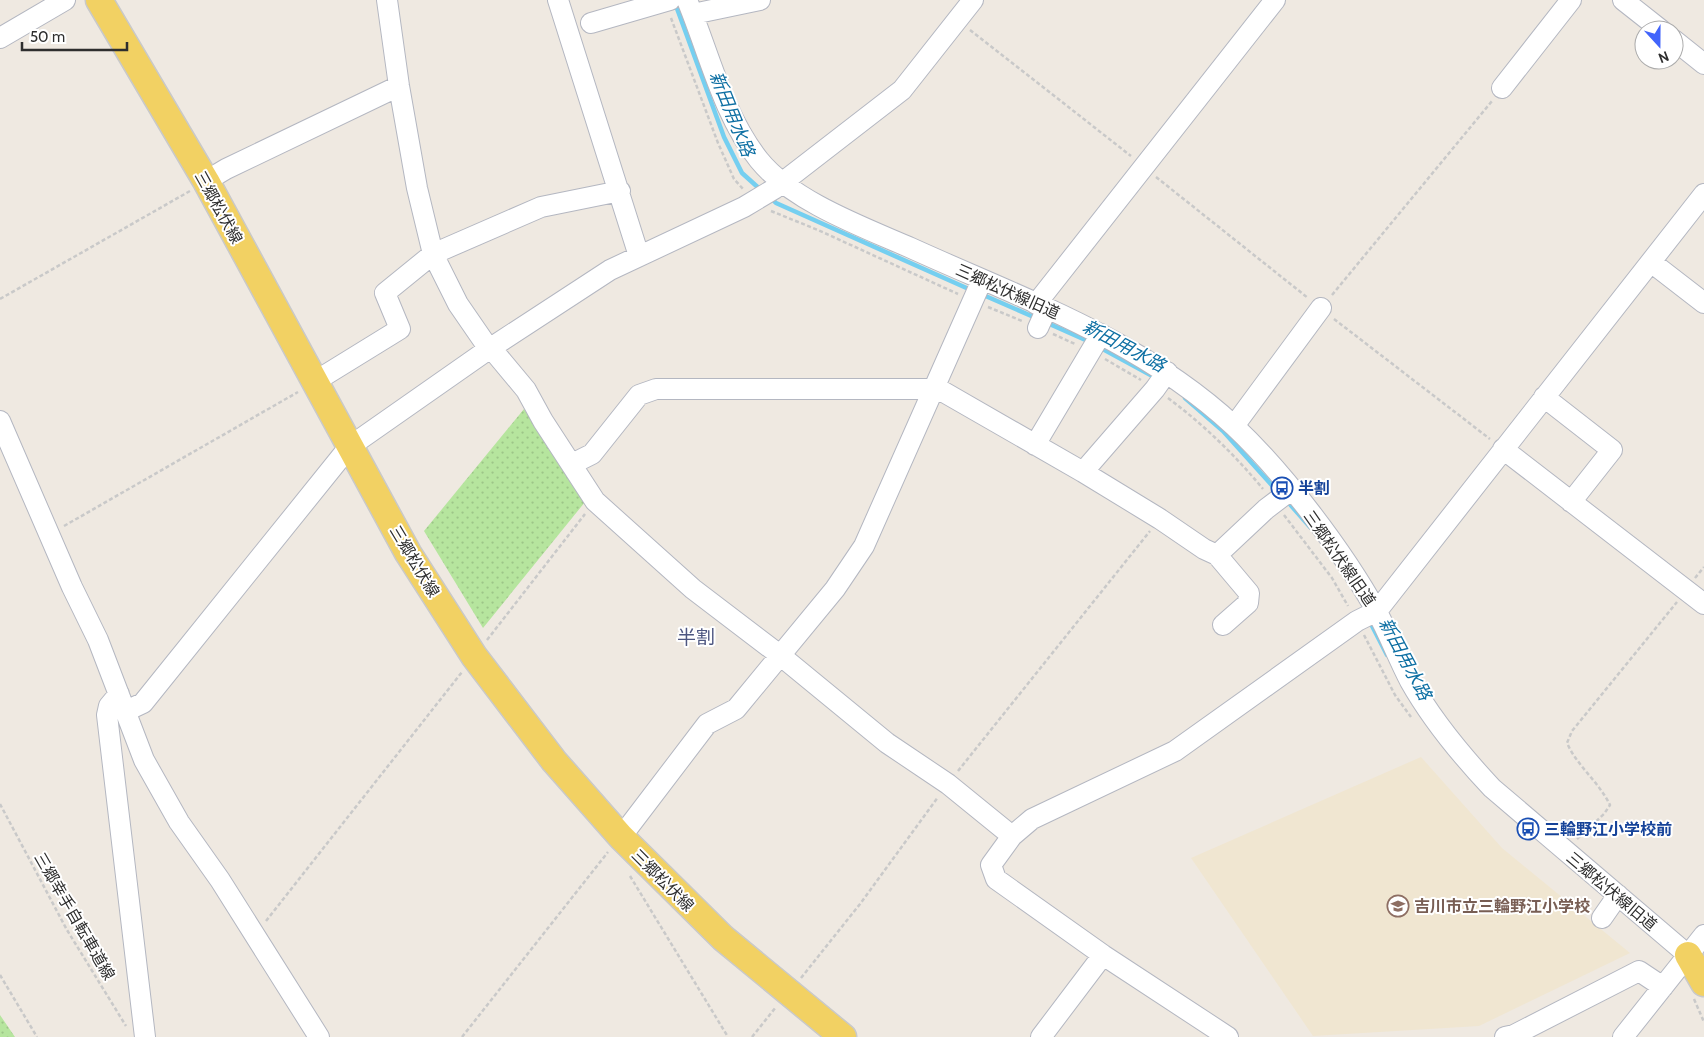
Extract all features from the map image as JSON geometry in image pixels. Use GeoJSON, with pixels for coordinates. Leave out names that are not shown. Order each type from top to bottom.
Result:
{"type":"FeatureCollection","features":[{"type":"Feature","properties":{"kind":"main road","name":"三郷松伏線"},"geometry":{"type":"LineString","coordinates":[[99,0],[206,182],[408,553],[474,656],[554,762],[621,837],[723,938],[843,1037]]}},
{"type":"Feature","properties":{"kind":"main road"},"geometry":{"type":"LineString","coordinates":[[1696,960],[1704,983]]}},
{"type":"Feature","properties":{"kind":"street"},"geometry":{"type":"LineString","coordinates":[[0,38],[65,0]]}},
{"type":"Feature","properties":{"kind":"street"},"geometry":{"type":"LineString","coordinates":[[388,0],[399,86],[416,188],[433,254],[458,304],[490,349],[526,390],[543,421],[596,501],[693,589],[781,656],[887,743],[948,784],[1012,836]]}},
{"type":"Feature","properties":{"kind":"street"},"geometry":{"type":"LineString","coordinates":[[558,0],[639,256]]}},
{"type":"Feature","properties":{"kind":"street"},"geometry":{"type":"LineString","coordinates":[[690,7],[760,0]]}},
{"type":"Feature","properties":{"kind":"street"},"geometry":{"type":"LineString","coordinates":[[136,1033],[107,715],[109,706],[122,702],[143,703],[349,446],[490,349],[610,270],[757,201],[778,186],[902,90],[973,0]]}},
{"type":"Feature","properties":{"kind":"street"},"geometry":{"type":"LineString","coordinates":[[1041,314],[1143,166],[1275,0]]}},
{"type":"Feature","properties":{"kind":"street"},"geometry":{"type":"LineString","coordinates":[[1502,88],[1571,0]]}},
{"type":"Feature","properties":{"kind":"street"},"geometry":{"type":"LineString","coordinates":[[1623,0],[1648,20]]}},
{"type":"Feature","properties":{"kind":"street"},"geometry":{"type":"LineString","coordinates":[[591,23],[668,1]]}},
{"type":"Feature","properties":{"kind":"street","name":"三郷松伏線旧道"},"geometry":{"type":"LineString","coordinates":[[690,7],[736,126],[778,186],[863,227],[978,290],[1041,314],[1096,342],[1162,380],[1234,426],[1284,495],[1343,558],[1368,616],[1445,734],[1492,788],[1515,820],[1565,850],[1696,960]]}},
{"type":"Feature","properties":{"kind":"street"},"geometry":{"type":"LineString","coordinates":[[1684,48],[1704,64]]}},
{"type":"Feature","properties":{"kind":"street"},"geometry":{"type":"LineString","coordinates":[[206,182],[226,168],[399,86]]}},
{"type":"Feature","properties":{"kind":"street"},"geometry":{"type":"LineString","coordinates":[[314,382],[400,329],[385,293],[433,254],[541,207],[620,192]]}},
{"type":"Feature","properties":{"kind":"street"},"geometry":{"type":"LineString","coordinates":[[1228,1037],[1103,955],[996,879],[991,864],[1012,836],[1032,819],[1175,751],[1368,616],[1702,201]]}},
{"type":"Feature","properties":{"kind":"street"},"geometry":{"type":"LineString","coordinates":[[1651,262],[1704,303]]}},
{"type":"Feature","properties":{"kind":"street"},"geometry":{"type":"LineString","coordinates":[[621,837],[707,724],[736,709],[781,656],[835,589],[864,546],[978,290]]}},
{"type":"Feature","properties":{"kind":"street"},"geometry":{"type":"LineString","coordinates":[[1234,426],[1321,308]]}},
{"type":"Feature","properties":{"kind":"street"},"geometry":{"type":"LineString","coordinates":[[1034,445],[1096,342]]}},
{"type":"Feature","properties":{"kind":"street"},"geometry":{"type":"LineString","coordinates":[[1083,472],[1162,380]]}},
{"type":"Feature","properties":{"kind":"street"},"geometry":{"type":"LineString","coordinates":[[572,464],[592,454],[639,395],[656,389],[934,388],[1083,472],[1160,519],[1204,549],[1217,555],[1249,593],[1248,603],[1223,624]]}},
{"type":"Feature","properties":{"kind":"street"},"geometry":{"type":"LineString","coordinates":[[1544,397],[1612,450],[1571,502]]}},
{"type":"Feature","properties":{"kind":"street"},"geometry":{"type":"LineString","coordinates":[[0,421],[72,587],[98,640],[144,760],[179,822],[220,880],[319,1037]]}},
{"type":"Feature","properties":{"kind":"street"},"geometry":{"type":"LineString","coordinates":[[1503,449],[1704,604]]}},
{"type":"Feature","properties":{"kind":"street"},"geometry":{"type":"LineString","coordinates":[[1217,555],[1284,495]]}},
{"type":"Feature","properties":{"kind":"street"},"geometry":{"type":"LineString","coordinates":[[1602,918],[1607,908],[1618,895]]}},
{"type":"Feature","properties":{"kind":"street"},"geometry":{"type":"LineString","coordinates":[[1623,1037],[1663,987],[1696,960],[1704,935]]}},
{"type":"Feature","properties":{"kind":"street"},"geometry":{"type":"LineString","coordinates":[[1040,1037],[1103,955]]}},
{"type":"Feature","properties":{"kind":"street"},"geometry":{"type":"LineString","coordinates":[[1505,1037],[1640,972],[1663,987]]}},
{"type":"Feature","properties":{"kind":"path"},"geometry":{"type":"LineString","coordinates":[[958,21],[1143,166]]}},
{"type":"Feature","properties":{"kind":"path"},"geometry":{"type":"LineString","coordinates":[[1321,308],[1502,88]]}},
{"type":"Feature","properties":{"kind":"path"},"geometry":{"type":"LineString","coordinates":[[0,299],[206,182]]}},
{"type":"Feature","properties":{"kind":"path"},"geometry":{"type":"LineString","coordinates":[[50,534],[314,382]]}},
{"type":"Feature","properties":{"kind":"path"},"geometry":{"type":"LineString","coordinates":[[254,936],[596,501]]}},
{"type":"Feature","properties":{"kind":"path"},"geometry":{"type":"LineString","coordinates":[[752,1037],[860,904],[901,845],[948,784],[1130,554],[1160,519]]}},
{"type":"Feature","properties":{"kind":"path"},"geometry":{"type":"LineString","coordinates":[[1565,850],[1604,814],[1610,804],[1603,791],[1571,752],[1567,743],[1572,731],[1686,590]]}},
{"type":"Feature","properties":{"kind":"path","name":"三郷幸手自転車道線"},"geometry":{"type":"LineString","coordinates":[[0,804],[67,930],[136,1033]]}},
{"type":"Feature","properties":{"kind":"path"},"geometry":{"type":"LineString","coordinates":[[462,1037],[621,837]]}},
{"type":"Feature","properties":{"kind":"path"},"geometry":{"type":"LineString","coordinates":[[628,871],[728,1037]]}},
{"type":"Feature","properties":{"kind":"path"},"geometry":{"type":"LineString","coordinates":[[0,975],[36,1037]]}},
{"type":"Feature","properties":{"kind":"shaded area","name":"吉川市立三輪野江小学校"},"geometry":{"type":"Polygon","coordinates":[[[1421,757],[1502,848],[1630,953],[1479,1026],[1313,1036],[1191,858],[1421,757]]]}},
{"type":"Feature","properties":{"kind":"green space"},"geometry":{"type":"Polygon","coordinates":[[[524,409],[585,502],[483,628],[424,531],[524,409]]]}},
{"type":"Feature","properties":{"kind":"green space"},"geometry":{"type":"Polygon","coordinates":[[[0,1015],[15,1037],[0,1037],[0,1015]]]}},
{"type":"Feature","properties":{"kind":"waterway","name":"新田用水路"},"geometry":{"type":"LineString","coordinates":[[675,3],[724,137],[742,173],[762,191]]}},
{"type":"Feature","properties":{"kind":"waterway","name":"新田用水路"},"geometry":{"type":"LineString","coordinates":[[770,197],[776,203],[971,290]]}},
{"type":"Feature","properties":{"kind":"waterway","name":"新田用水路"},"geometry":{"type":"LineString","coordinates":[[981,294],[1036,318]]}},
{"type":"Feature","properties":{"kind":"waterway","name":"新田用水路"},"geometry":{"type":"LineString","coordinates":[[1045,322],[1090,342]]}},
{"type":"Feature","properties":{"kind":"waterway","name":"新田用水路"},"geometry":{"type":"LineString","coordinates":[[1099,347],[1156,378]]}},
{"type":"Feature","properties":{"kind":"waterway","name":"新田用水路"},"geometry":{"type":"LineString","coordinates":[[1185,398],[1223,431],[1278,492]]}},
{"type":"Feature","properties":{"kind":"waterway","name":"新田用水路"},"geometry":{"type":"LineString","coordinates":[[1287,501],[1310,527]]}},
{"type":"Feature","properties":{"kind":"waterway","name":"新田用水路"},"geometry":{"type":"LineString","coordinates":[[1369,620],[1387,655]]}},
{"type":"Feature","properties":{"kind":"place","name":"半割"},"geometry":{"type":"Point","coordinates":[1282,488]}},
{"type":"Feature","properties":{"kind":"place","name":"三輪野江小学校前"},"geometry":{"type":"Point","coordinates":[1528,829]}},
{"type":"Feature","properties":{"kind":"place","name":"吉川市立三輪野江小学校"},"geometry":{"type":"Point","coordinates":[1398,906]}},
{"type":"Feature","properties":{"kind":"district","name":"半割"},"geometry":{"type":"Point","coordinates":[696,637]}}]}
